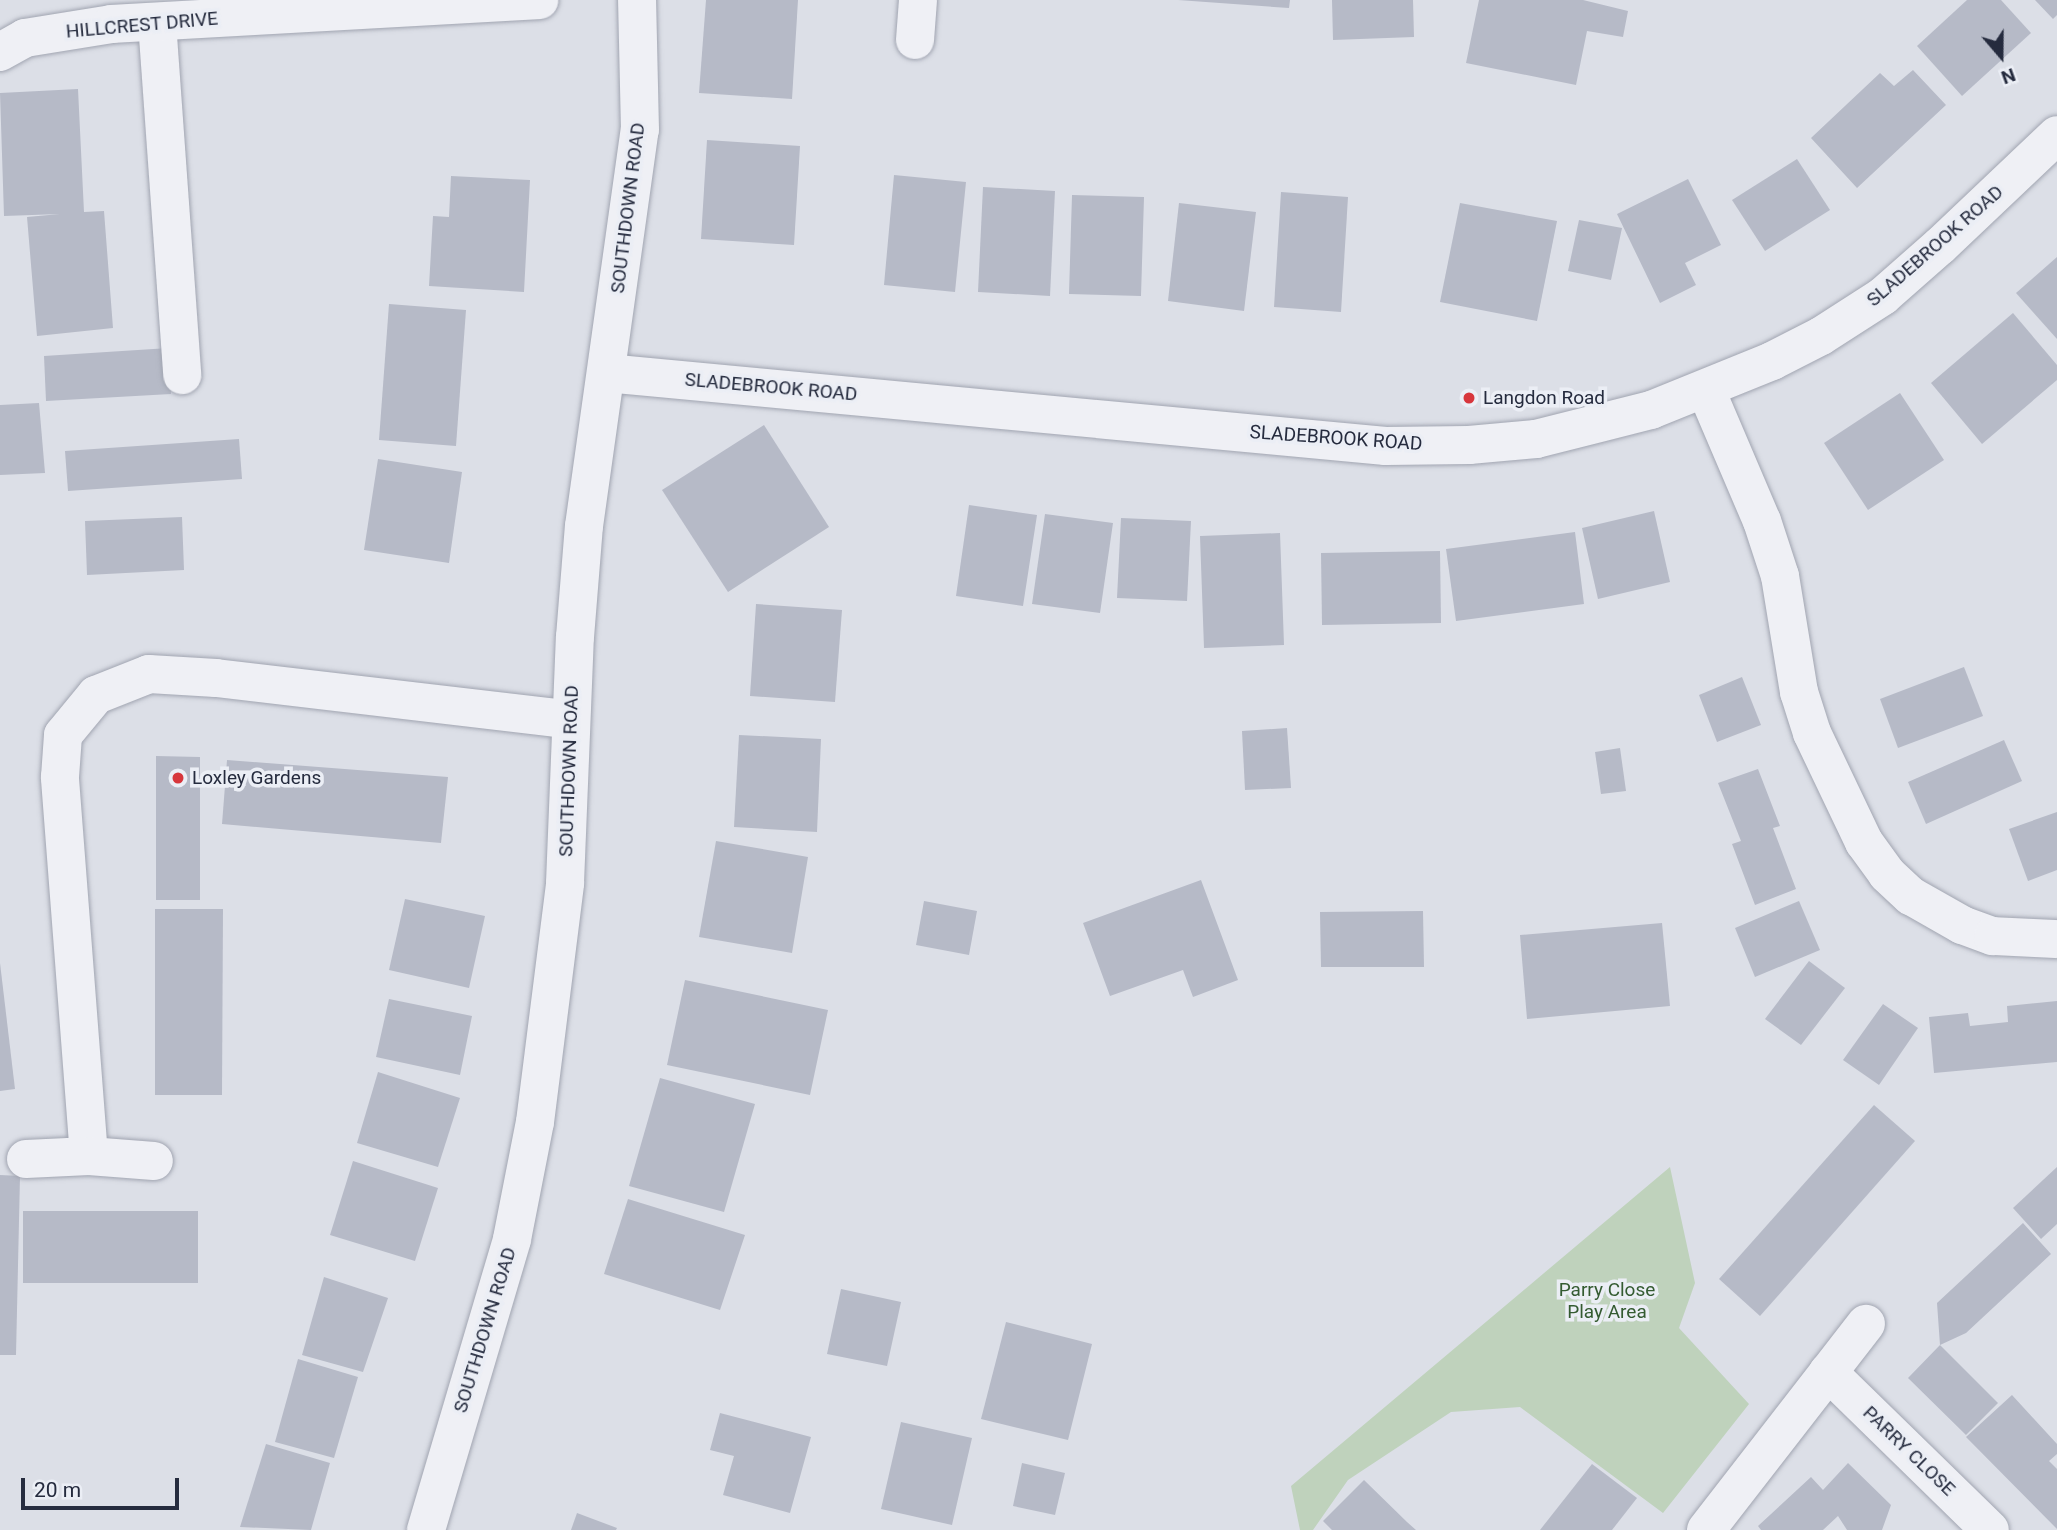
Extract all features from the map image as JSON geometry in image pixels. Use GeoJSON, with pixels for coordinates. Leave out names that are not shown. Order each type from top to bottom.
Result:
{"type":"FeatureCollection","features":[{"type":"Feature","properties":{"kind":"street","name":"HILLCREST DRIVE"},"geometry":{"type":"LineString","coordinates":[[0,52],[25,38],[111,24],[538,0]]}},
{"type":"Feature","properties":{"kind":"street","name":"SOUTHDOWN ROAD"},"geometry":{"type":"LineString","coordinates":[[426,1530],[512,1239],[535,1122],[565,883],[571,720],[584,526],[640,130],[637,0]]}},
{"type":"Feature","properties":{"kind":"street"},"geometry":{"type":"LineString","coordinates":[[915,40],[918,0]]}},
{"type":"Feature","properties":{"kind":"street"},"geometry":{"type":"LineString","coordinates":[[157,22],[181,375]]}},
{"type":"Feature","properties":{"kind":"street","name":"SLADEBROOK ROAD"},"geometry":{"type":"LineString","coordinates":[[606,373],[1386,446],[1469,445],[1536,439],[1599,425],[1706,390],[1821,336],[1883,296],[2057,135]]}},
{"type":"Feature","properties":{"kind":"street"},"geometry":{"type":"LineString","coordinates":[[1706,390],[1762,521],[1780,576],[1799,692],[1812,733],[1864,842],[1887,874],[1911,895],[1962,925],[1993,936],[2057,939]]}},
{"type":"Feature","properties":{"kind":"street"},"geometry":{"type":"LineString","coordinates":[[89,1156],[60,777],[63,735],[96,695],[149,674],[229,679],[571,720]]}},
{"type":"Feature","properties":{"kind":"street"},"geometry":{"type":"LineString","coordinates":[[26,1158],[89,1156],[154,1161]]}},
{"type":"Feature","properties":{"kind":"street"},"geometry":{"type":"LineString","coordinates":[[1706,1530],[1866,1324]]}},
{"type":"Feature","properties":{"kind":"street","name":"PARRY CLOSE"},"geometry":{"type":"LineString","coordinates":[[1828,1372],[1990,1530]]}},
{"type":"Feature","properties":{"kind":"green space","name":"Parry Close Play Area"},"geometry":{"type":"Polygon","coordinates":[[[1670,1167],[1695,1283],[1679,1328],[1749,1404],[1663,1513],[1520,1407],[1451,1412],[1348,1480],[1313,1530],[1300,1530],[1291,1486],[1670,1167]]]}},
{"type":"Feature","properties":{"kind":"building"},"geometry":{"type":"Polygon","coordinates":[[[706,0],[798,0],[792,99],[699,93],[706,0]]]}},
{"type":"Feature","properties":{"kind":"building"},"geometry":{"type":"Polygon","coordinates":[[[1178,0],[1290,0],[1289,8],[1178,0]]]}},
{"type":"Feature","properties":{"kind":"building"},"geometry":{"type":"Polygon","coordinates":[[[1332,0],[1413,0],[1414,37],[1333,40],[1332,0]]]}},
{"type":"Feature","properties":{"kind":"building"},"geometry":{"type":"Polygon","coordinates":[[[1479,0],[1583,0],[1628,11],[1623,37],[1587,31],[1576,85],[1466,63],[1479,0]]]}},
{"type":"Feature","properties":{"kind":"building"},"geometry":{"type":"Polygon","coordinates":[[[1967,0],[2001,0],[2031,33],[1962,96],[1917,46],[1967,0]]]}},
{"type":"Feature","properties":{"kind":"building"},"geometry":{"type":"Polygon","coordinates":[[[2035,0],[2057,0],[2057,15],[2053,19],[2035,0]]]}},
{"type":"Feature","properties":{"kind":"building"},"geometry":{"type":"Polygon","coordinates":[[[1913,70],[1946,105],[1857,188],[1811,138],[1880,73],[1894,86],[1913,70]]]}},
{"type":"Feature","properties":{"kind":"building"},"geometry":{"type":"Polygon","coordinates":[[[78,89],[84,212],[104,211],[113,328],[37,336],[27,217],[60,214],[4,216],[0,93],[78,89]]]}},
{"type":"Feature","properties":{"kind":"building"},"geometry":{"type":"Polygon","coordinates":[[[707,140],[800,146],[794,245],[701,239],[707,140]]]}},
{"type":"Feature","properties":{"kind":"building"},"geometry":{"type":"Polygon","coordinates":[[[1797,159],[1830,210],[1765,251],[1732,200],[1797,159]]]}},
{"type":"Feature","properties":{"kind":"building"},"geometry":{"type":"Polygon","coordinates":[[[894,175],[966,182],[955,292],[884,285],[894,175]]]}},
{"type":"Feature","properties":{"kind":"building"},"geometry":{"type":"Polygon","coordinates":[[[451,176],[530,180],[524,292],[429,286],[433,216],[449,217],[451,176]]]}},
{"type":"Feature","properties":{"kind":"building"},"geometry":{"type":"Polygon","coordinates":[[[1688,179],[1721,245],[1685,263],[1696,285],[1660,303],[1617,214],[1688,179]]]}},
{"type":"Feature","properties":{"kind":"building"},"geometry":{"type":"Polygon","coordinates":[[[983,187],[1055,191],[1050,296],[978,292],[983,187]]]}},
{"type":"Feature","properties":{"kind":"building"},"geometry":{"type":"Polygon","coordinates":[[[1281,192],[1348,197],[1341,312],[1274,307],[1281,192]]]}},
{"type":"Feature","properties":{"kind":"building"},"geometry":{"type":"Polygon","coordinates":[[[1072,195],[1144,197],[1141,296],[1069,294],[1072,195]]]}},
{"type":"Feature","properties":{"kind":"building"},"geometry":{"type":"Polygon","coordinates":[[[1179,203],[1256,212],[1244,311],[1168,301],[1179,203]]]}},
{"type":"Feature","properties":{"kind":"building"},"geometry":{"type":"Polygon","coordinates":[[[1460,203],[1557,221],[1537,321],[1440,302],[1460,203]]]}},
{"type":"Feature","properties":{"kind":"building"},"geometry":{"type":"Polygon","coordinates":[[[1579,220],[1622,228],[1611,280],[1568,271],[1579,220]]]}},
{"type":"Feature","properties":{"kind":"building"},"geometry":{"type":"Polygon","coordinates":[[[2057,257],[2057,339],[2016,293],[2057,257]]]}},
{"type":"Feature","properties":{"kind":"building"},"geometry":{"type":"Polygon","coordinates":[[[389,304],[466,310],[456,446],[379,440],[389,304]]]}},
{"type":"Feature","properties":{"kind":"building"},"geometry":{"type":"Polygon","coordinates":[[[2013,313],[2057,365],[2057,380],[1982,444],[1931,383],[2013,313]]]}},
{"type":"Feature","properties":{"kind":"building"},"geometry":{"type":"Polygon","coordinates":[[[169,348],[171,394],[46,401],[44,356],[169,348]]]}},
{"type":"Feature","properties":{"kind":"building"},"geometry":{"type":"Polygon","coordinates":[[[1900,393],[1944,460],[1868,510],[1824,443],[1900,393]]]}},
{"type":"Feature","properties":{"kind":"building"},"geometry":{"type":"Polygon","coordinates":[[[39,403],[45,473],[0,475],[0,405],[39,403]]]}},
{"type":"Feature","properties":{"kind":"building"},"geometry":{"type":"Polygon","coordinates":[[[764,425],[829,527],[728,592],[662,490],[764,425]]]}},
{"type":"Feature","properties":{"kind":"building"},"geometry":{"type":"Polygon","coordinates":[[[239,439],[242,479],[68,491],[65,451],[239,439]]]}},
{"type":"Feature","properties":{"kind":"building"},"geometry":{"type":"Polygon","coordinates":[[[378,459],[462,472],[449,563],[364,550],[378,459]]]}},
{"type":"Feature","properties":{"kind":"building"},"geometry":{"type":"Polygon","coordinates":[[[969,505],[1037,515],[1023,606],[956,596],[969,505]]]}},
{"type":"Feature","properties":{"kind":"building"},"geometry":{"type":"Polygon","coordinates":[[[1654,511],[1670,582],[1598,599],[1582,528],[1654,511]]]}},
{"type":"Feature","properties":{"kind":"building"},"geometry":{"type":"Polygon","coordinates":[[[1045,514],[1113,523],[1100,613],[1032,604],[1045,514]]]}},
{"type":"Feature","properties":{"kind":"building"},"geometry":{"type":"Polygon","coordinates":[[[182,517],[184,570],[87,575],[85,521],[182,517]]]}},
{"type":"Feature","properties":{"kind":"building"},"geometry":{"type":"Polygon","coordinates":[[[1121,518],[1191,521],[1187,601],[1117,598],[1121,518]]]}},
{"type":"Feature","properties":{"kind":"building"},"geometry":{"type":"Polygon","coordinates":[[[1575,532],[1584,604],[1456,621],[1446,549],[1575,532]]]}},
{"type":"Feature","properties":{"kind":"building"},"geometry":{"type":"Polygon","coordinates":[[[1280,533],[1284,645],[1204,648],[1200,536],[1280,533]]]}},
{"type":"Feature","properties":{"kind":"building"},"geometry":{"type":"Polygon","coordinates":[[[1440,551],[1441,623],[1322,625],[1321,553],[1440,551]]]}},
{"type":"Feature","properties":{"kind":"building"},"geometry":{"type":"Polygon","coordinates":[[[756,604],[842,610],[835,702],[750,696],[756,604]]]}},
{"type":"Feature","properties":{"kind":"building"},"geometry":{"type":"Polygon","coordinates":[[[1964,667],[1983,716],[1898,748],[1880,699],[1964,667]]]}},
{"type":"Feature","properties":{"kind":"building"},"geometry":{"type":"Polygon","coordinates":[[[1742,677],[1761,725],[1717,742],[1699,695],[1742,677]]]}},
{"type":"Feature","properties":{"kind":"building"},"geometry":{"type":"Polygon","coordinates":[[[1287,728],[1291,788],[1245,790],[1242,731],[1287,728]]]}},
{"type":"Feature","properties":{"kind":"building"},"geometry":{"type":"Polygon","coordinates":[[[739,735],[821,739],[817,832],[734,827],[739,735]]]}},
{"type":"Feature","properties":{"kind":"building"},"geometry":{"type":"Polygon","coordinates":[[[2004,740],[2022,781],[1926,824],[1908,782],[2004,740]]]}},
{"type":"Feature","properties":{"kind":"building"},"geometry":{"type":"Polygon","coordinates":[[[1620,748],[1626,791],[1601,794],[1595,752],[1620,748]]]}},
{"type":"Feature","properties":{"kind":"building"},"geometry":{"type":"Polygon","coordinates":[[[156,756],[200,757],[200,900],[156,900],[156,756]]]}},
{"type":"Feature","properties":{"kind":"building"},"geometry":{"type":"Polygon","coordinates":[[[227,760],[448,777],[441,843],[222,824],[227,760]]]}},
{"type":"Feature","properties":{"kind":"building"},"geometry":{"type":"Polygon","coordinates":[[[1758,769],[1780,826],[1773,828],[1796,889],[1755,905],[1732,844],[1741,841],[1718,783],[1758,769]]]}},
{"type":"Feature","properties":{"kind":"building"},"geometry":{"type":"Polygon","coordinates":[[[2057,812],[2057,870],[2028,881],[2009,829],[2057,812]]]}},
{"type":"Feature","properties":{"kind":"building"},"geometry":{"type":"Polygon","coordinates":[[[716,841],[808,857],[792,953],[699,937],[716,841]]]}},
{"type":"Feature","properties":{"kind":"building"},"geometry":{"type":"Polygon","coordinates":[[[1201,880],[1238,980],[1193,997],[1183,970],[1110,996],[1083,923],[1201,880]]]}},
{"type":"Feature","properties":{"kind":"building"},"geometry":{"type":"Polygon","coordinates":[[[405,899],[485,916],[469,988],[389,970],[405,899]]]}},
{"type":"Feature","properties":{"kind":"building"},"geometry":{"type":"Polygon","coordinates":[[[924,901],[977,911],[969,955],[916,945],[924,901]]]}},
{"type":"Feature","properties":{"kind":"building"},"geometry":{"type":"Polygon","coordinates":[[[1799,901],[1820,950],[1755,977],[1735,928],[1799,901]]]}},
{"type":"Feature","properties":{"kind":"building"},"geometry":{"type":"Polygon","coordinates":[[[155,909],[223,909],[222,1095],[155,1095],[155,909]]]}},
{"type":"Feature","properties":{"kind":"building"},"geometry":{"type":"Polygon","coordinates":[[[1423,911],[1424,967],[1321,967],[1320,912],[1423,911]]]}},
{"type":"Feature","properties":{"kind":"building"},"geometry":{"type":"Polygon","coordinates":[[[1662,923],[1670,1006],[1527,1019],[1520,935],[1662,923]]]}},
{"type":"Feature","properties":{"kind":"building"},"geometry":{"type":"Polygon","coordinates":[[[1809,961],[1845,988],[1801,1045],[1765,1019],[1809,961]]]}},
{"type":"Feature","properties":{"kind":"building"},"geometry":{"type":"Polygon","coordinates":[[[0,963],[15,1089],[0,1091],[0,963]]]}},
{"type":"Feature","properties":{"kind":"building"},"geometry":{"type":"Polygon","coordinates":[[[685,980],[828,1010],[810,1095],[667,1065],[685,980]]]}},
{"type":"Feature","properties":{"kind":"building"},"geometry":{"type":"Polygon","coordinates":[[[389,999],[472,1016],[460,1075],[376,1057],[389,999]]]}},
{"type":"Feature","properties":{"kind":"building"},"geometry":{"type":"Polygon","coordinates":[[[2057,1001],[2057,1062],[1934,1073],[1929,1017],[1968,1013],[1970,1026],[2008,1022],[2007,1006],[2057,1001]]]}},
{"type":"Feature","properties":{"kind":"building"},"geometry":{"type":"Polygon","coordinates":[[[1883,1004],[1918,1028],[1879,1085],[1843,1060],[1883,1004]]]}},
{"type":"Feature","properties":{"kind":"building"},"geometry":{"type":"Polygon","coordinates":[[[378,1072],[460,1098],[438,1167],[357,1143],[378,1072]]]}},
{"type":"Feature","properties":{"kind":"building"},"geometry":{"type":"Polygon","coordinates":[[[660,1078],[755,1104],[724,1212],[629,1186],[660,1078]]]}},
{"type":"Feature","properties":{"kind":"building"},"geometry":{"type":"Polygon","coordinates":[[[1874,1105],[1915,1141],[1760,1316],[1719,1279],[1874,1105]]]}},
{"type":"Feature","properties":{"kind":"building"},"geometry":{"type":"Polygon","coordinates":[[[353,1161],[438,1188],[415,1261],[330,1235],[353,1161]]]}},
{"type":"Feature","properties":{"kind":"building"},"geometry":{"type":"Polygon","coordinates":[[[2057,1167],[2057,1224],[2041,1239],[2013,1208],[2057,1167]]]}},
{"type":"Feature","properties":{"kind":"building"},"geometry":{"type":"Polygon","coordinates":[[[0,1175],[20,1176],[16,1355],[0,1355],[0,1175]]]}},
{"type":"Feature","properties":{"kind":"building"},"geometry":{"type":"Polygon","coordinates":[[[628,1199],[745,1235],[720,1310],[604,1274],[628,1199]]]}},
{"type":"Feature","properties":{"kind":"building"},"geometry":{"type":"Polygon","coordinates":[[[23,1211],[198,1211],[198,1283],[23,1283],[23,1211]]]}},
{"type":"Feature","properties":{"kind":"building"},"geometry":{"type":"Polygon","coordinates":[[[2023,1223],[2051,1254],[1966,1333],[1940,1345],[1937,1303],[2023,1223]]]}},
{"type":"Feature","properties":{"kind":"building"},"geometry":{"type":"Polygon","coordinates":[[[324,1277],[388,1298],[363,1372],[302,1355],[324,1277]]]}},
{"type":"Feature","properties":{"kind":"building"},"geometry":{"type":"Polygon","coordinates":[[[841,1289],[901,1302],[887,1366],[827,1354],[841,1289]]]}},
{"type":"Feature","properties":{"kind":"building"},"geometry":{"type":"Polygon","coordinates":[[[1006,1322],[1092,1344],[1068,1440],[981,1419],[1006,1322]]]}},
{"type":"Feature","properties":{"kind":"building"},"geometry":{"type":"Polygon","coordinates":[[[1940,1345],[1998,1403],[1966,1435],[1908,1378],[1940,1345]]]}},
{"type":"Feature","properties":{"kind":"building"},"geometry":{"type":"Polygon","coordinates":[[[298,1359],[358,1377],[334,1458],[275,1442],[298,1359]]]}},
{"type":"Feature","properties":{"kind":"building"},"geometry":{"type":"Polygon","coordinates":[[[2012,1395],[2057,1444],[2057,1454],[2049,1461],[2057,1469],[2057,1529],[1966,1437],[2012,1395]]]}},
{"type":"Feature","properties":{"kind":"building"},"geometry":{"type":"Polygon","coordinates":[[[720,1413],[811,1437],[790,1513],[723,1495],[734,1456],[710,1450],[720,1413]]]}},
{"type":"Feature","properties":{"kind":"building"},"geometry":{"type":"Polygon","coordinates":[[[901,1422],[972,1438],[952,1525],[881,1509],[901,1422]]]}},
{"type":"Feature","properties":{"kind":"building"},"geometry":{"type":"Polygon","coordinates":[[[266,1444],[330,1463],[311,1530],[240,1527],[266,1444]]]}},
{"type":"Feature","properties":{"kind":"building"},"geometry":{"type":"Polygon","coordinates":[[[1022,1463],[1065,1473],[1055,1515],[1013,1506],[1022,1463]]]}},
{"type":"Feature","properties":{"kind":"building"},"geometry":{"type":"Polygon","coordinates":[[[1848,1463],[1891,1505],[1882,1530],[1847,1530],[1838,1516],[1823,1530],[1761,1530],[1758,1526],[1811,1477],[1823,1490],[1848,1463]]]}},
{"type":"Feature","properties":{"kind":"building"},"geometry":{"type":"Polygon","coordinates":[[[1592,1464],[1637,1498],[1612,1530],[1540,1530],[1592,1464]]]}},
{"type":"Feature","properties":{"kind":"building"},"geometry":{"type":"Polygon","coordinates":[[[1364,1480],[1416,1530],[1332,1530],[1323,1521],[1364,1480]]]}},
{"type":"Feature","properties":{"kind":"building"},"geometry":{"type":"Polygon","coordinates":[[[577,1513],[617,1528],[571,1530],[577,1513]]]}},
{"type":"Feature","properties":{"kind":"place","name":"Langdon Road"},"geometry":{"type":"Point","coordinates":[1469,398]}},
{"type":"Feature","properties":{"kind":"place","name":"Loxley Gardens"},"geometry":{"type":"Point","coordinates":[178,778]}}]}
